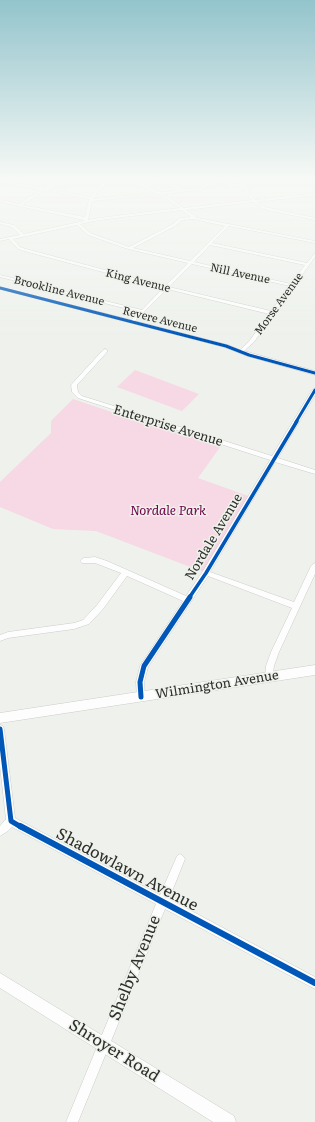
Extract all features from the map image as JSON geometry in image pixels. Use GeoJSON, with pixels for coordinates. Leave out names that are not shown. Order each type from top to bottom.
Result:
{"type":"FeatureCollection","features":[{"type":"Feature","properties":{"kind":"main road","name":"Wilmington Avenue"},"geometry":{"type":"LineString","coordinates":[[0,718],[315,670]]}},
{"type":"Feature","properties":{"kind":"main road","name":"Shroyer Road"},"geometry":{"type":"LineString","coordinates":[[0,980],[228,1122]]}},
{"type":"Feature","properties":{"kind":"street"},"geometry":{"type":"LineString","coordinates":[[0,240],[35,232]]}},
{"type":"Feature","properties":{"kind":"street","name":"Nill Avenue"},"geometry":{"type":"LineString","coordinates":[[87,232],[129,248],[292,286]]}},
{"type":"Feature","properties":{"kind":"street"},"geometry":{"type":"LineString","coordinates":[[129,248],[160,232]]}},
{"type":"Feature","properties":{"kind":"street"},"geometry":{"type":"LineString","coordinates":[[132,322],[221,232]]}},
{"type":"Feature","properties":{"kind":"street"},"geometry":{"type":"LineString","coordinates":[[266,232],[315,242]]}},
{"type":"Feature","properties":{"kind":"street","name":"King Avenue"},"geometry":{"type":"LineString","coordinates":[[10,238],[20,249],[166,288],[272,313]]}},
{"type":"Feature","properties":{"kind":"street"},"geometry":{"type":"LineString","coordinates":[[209,244],[307,264]]}},
{"type":"Feature","properties":{"kind":"street","name":"Morse Avenue"},"geometry":{"type":"LineString","coordinates":[[241,352],[252,341],[315,254]]}},
{"type":"Feature","properties":{"kind":"street","name":"Brookline Avenue"},"geometry":{"type":"LineString","coordinates":[[0,276],[142,311]]}},
{"type":"Feature","properties":{"kind":"street"},"geometry":{"type":"LineString","coordinates":[[21,293],[33,284]]}},
{"type":"Feature","properties":{"kind":"street","name":"Revere Avenue"},"geometry":{"type":"LineString","coordinates":[[0,288],[226,346],[241,352],[315,372]]}},
{"type":"Feature","properties":{"kind":"street"},"geometry":{"type":"LineString","coordinates":[[74,307],[85,297]]}},
{"type":"Feature","properties":{"kind":"street","name":"Enterprise Avenue"},"geometry":{"type":"LineString","coordinates":[[105,351],[74,385],[75,392],[80,397],[315,472]]}},
{"type":"Feature","properties":{"kind":"street","name":"Nordale Avenue"},"geometry":{"type":"LineString","coordinates":[[140,697],[140,682],[144,666],[206,573],[315,390]]}},
{"type":"Feature","properties":{"kind":"street"},"geometry":{"type":"LineString","coordinates":[[84,561],[95,560],[187,600]]}},
{"type":"Feature","properties":{"kind":"street"},"geometry":{"type":"LineString","coordinates":[[269,677],[272,659],[315,566]]}},
{"type":"Feature","properties":{"kind":"street"},"geometry":{"type":"LineString","coordinates":[[0,638],[8,635],[74,626],[86,622],[100,607],[125,573]]}},
{"type":"Feature","properties":{"kind":"street"},"geometry":{"type":"LineString","coordinates":[[206,573],[296,606]]}},
{"type":"Feature","properties":{"kind":"street"},"geometry":{"type":"LineString","coordinates":[[0,729],[11,821],[0,831]]}},
{"type":"Feature","properties":{"kind":"street","name":"Shadowlawn Avenue"},"geometry":{"type":"LineString","coordinates":[[11,821],[315,983]]}},
{"type":"Feature","properties":{"kind":"street","name":"Shelby Avenue"},"geometry":{"type":"LineString","coordinates":[[72,1122],[180,859]]}},
{"type":"Feature","properties":{"kind":"green space"},"geometry":{"type":"Polygon","coordinates":[[[135,370],[199,394],[182,411],[117,387],[135,370]]]}},
{"type":"Feature","properties":{"kind":"green space","name":"Nordale Park"},"geometry":{"type":"Polygon","coordinates":[[[73,399],[129,418],[132,414],[223,443],[198,478],[251,497],[206,573],[96,531],[53,529],[0,507],[0,482],[51,433],[51,421],[73,399]]]}},
{"type":"Feature","properties":{"kind":"cycle path"},"geometry":{"type":"LineString","coordinates":[[0,288],[226,346],[249,355],[315,373]]}},
{"type":"Feature","properties":{"kind":"cycle path"},"geometry":{"type":"LineString","coordinates":[[141,697],[140,682],[144,666],[206,573],[315,390]]}},
{"type":"Feature","properties":{"kind":"cycle path"},"geometry":{"type":"LineString","coordinates":[[0,729],[11,821],[315,983]]}}]}
